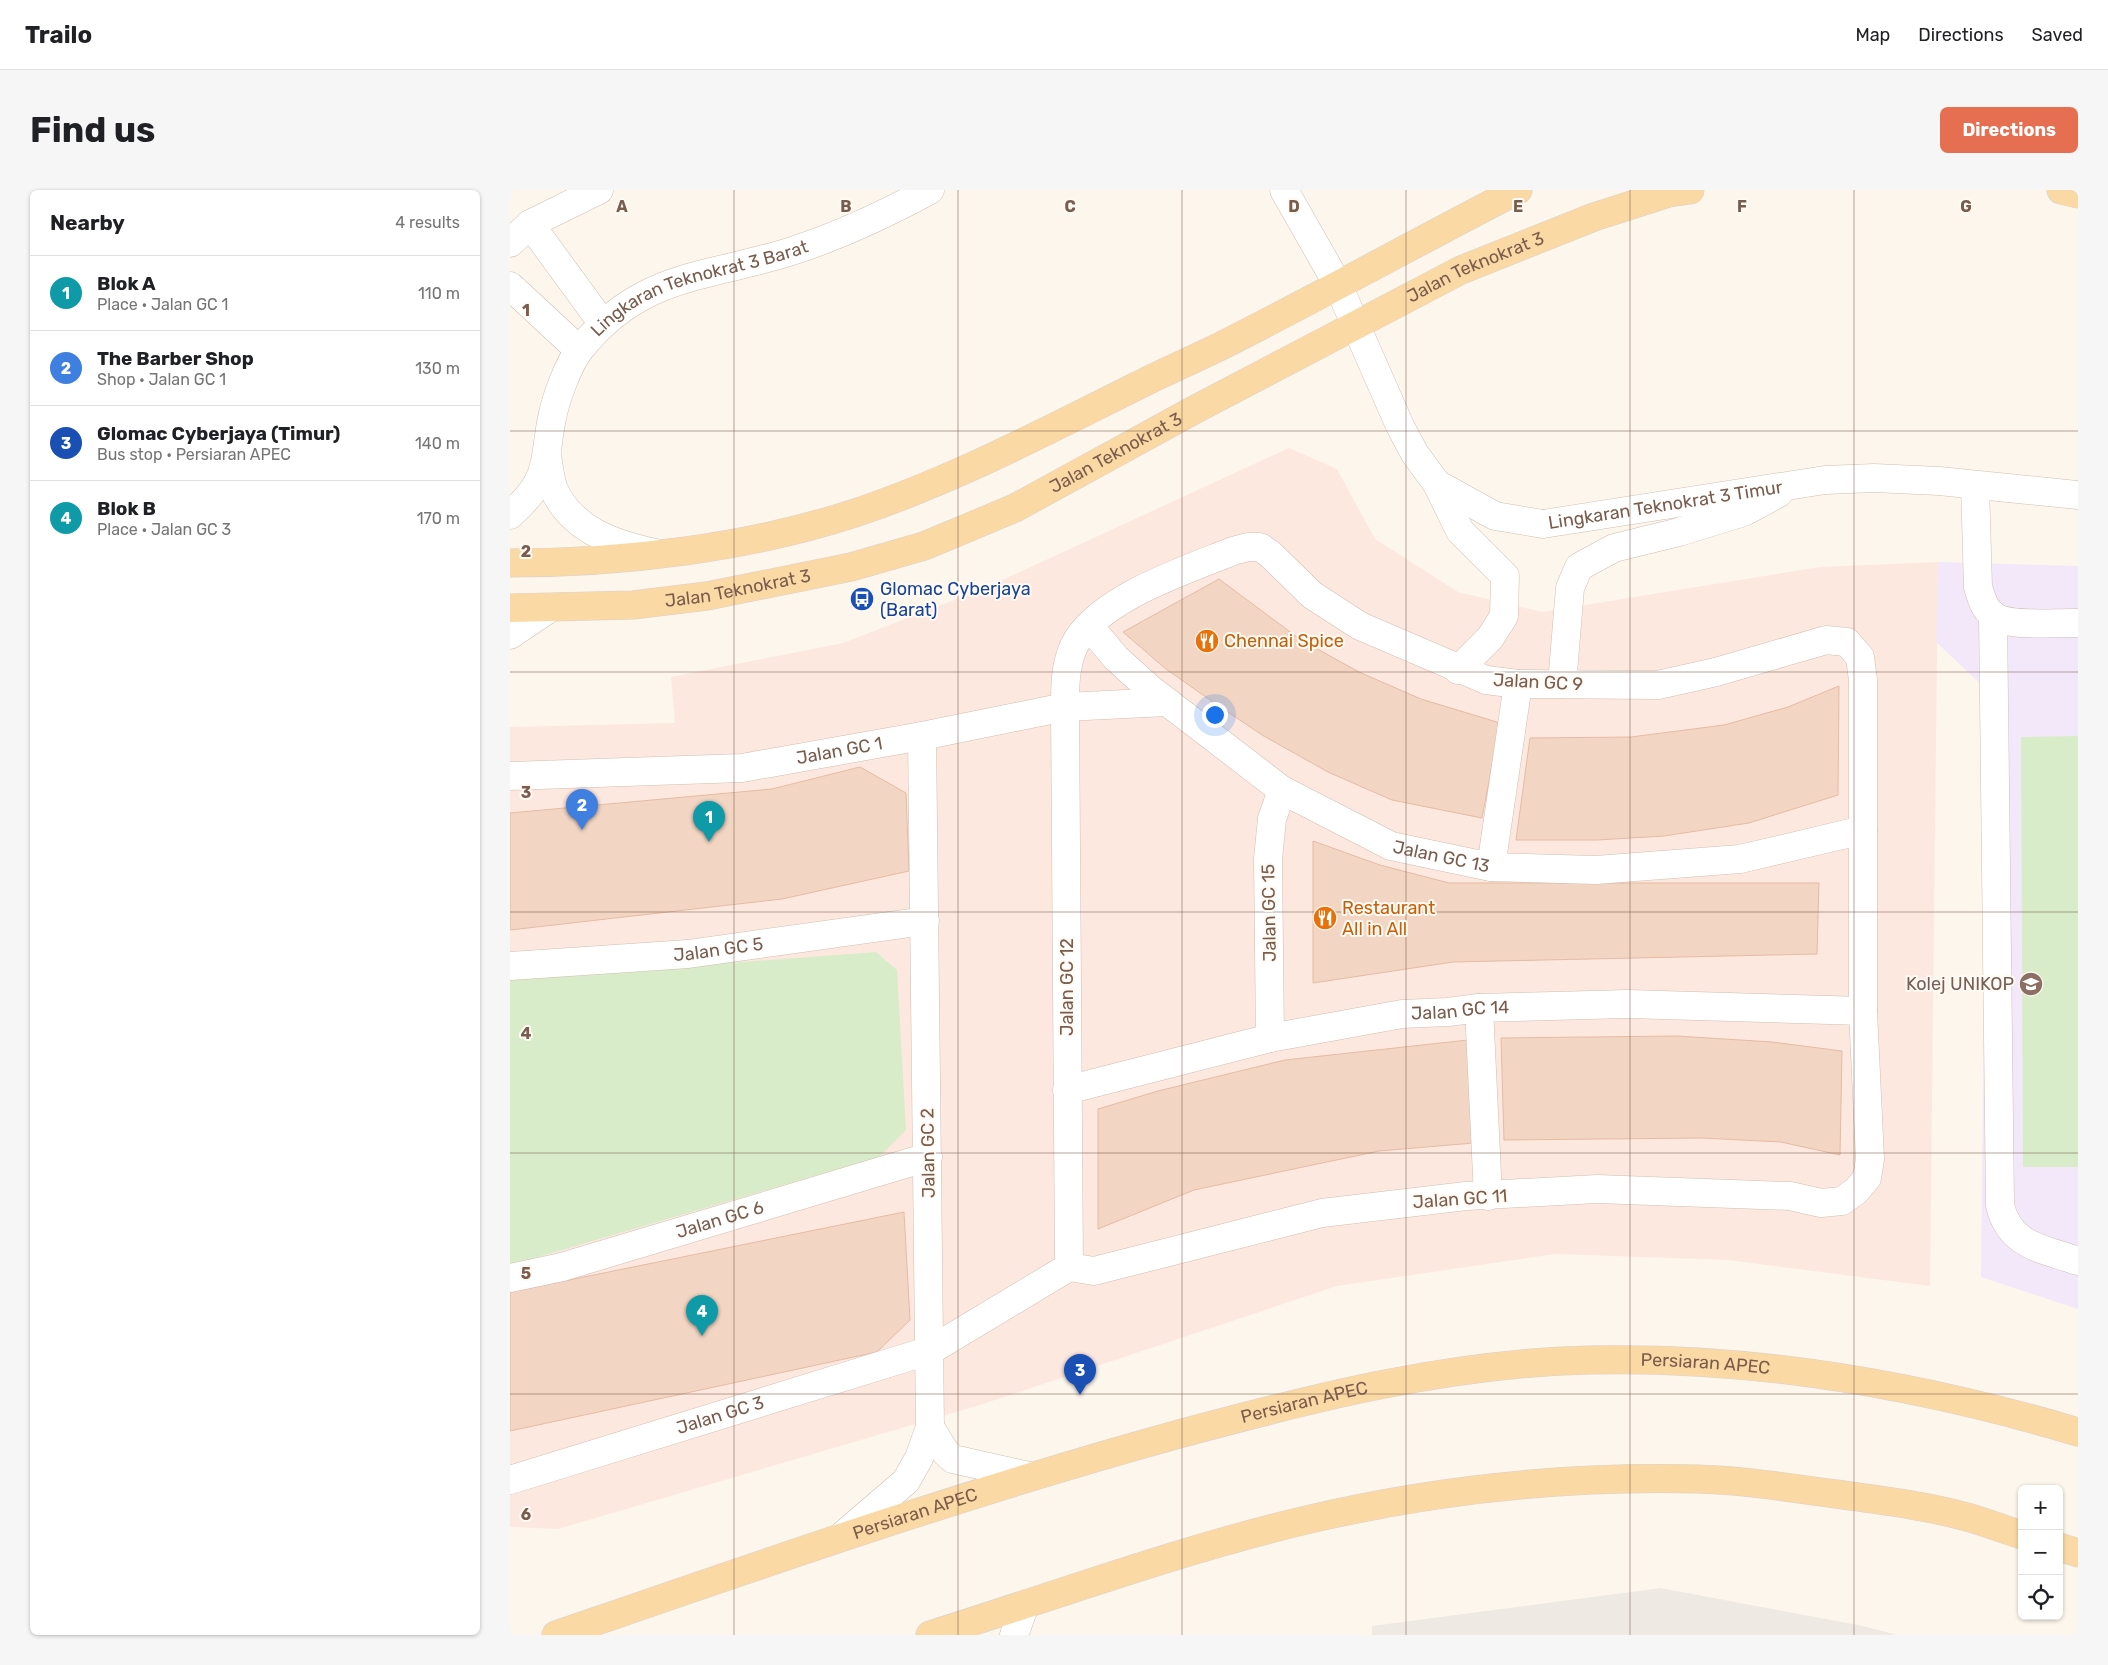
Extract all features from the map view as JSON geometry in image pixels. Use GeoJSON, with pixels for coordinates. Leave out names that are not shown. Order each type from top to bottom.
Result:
{"type":"FeatureCollection","features":[{"type":"Feature","properties":{"kind":"main road"},"geometry":{"type":"LineString","coordinates":[[510,563],[561,563],[707,548],[782,532],[853,513],[913,492],[1053,428],[1223,345],[1518,190]]}},
{"type":"Feature","properties":{"kind":"main road","name":"Jalan Teknokrat 3"},"geometry":{"type":"LineString","coordinates":[[510,608],[633,605],[707,596],[851,567],[924,546],[1015,508],[1194,410],[1357,327],[1461,270],[1594,217],[1669,194],[1690,190]]}},
{"type":"Feature","properties":{"kind":"main road"},"geometry":{"type":"LineString","coordinates":[[2061,190],[2078,194]]}},
{"type":"Feature","properties":{"kind":"main road","name":"Persiaran APEC"},"geometry":{"type":"LineString","coordinates":[[556,1635],[842,1536],[1029,1476],[1308,1400],[1420,1377],[1509,1365],[1588,1360],[1680,1361],[1791,1370],[1894,1387],[2078,1432]]}},
{"type":"Feature","properties":{"kind":"main road"},"geometry":{"type":"LineString","coordinates":[[930,1635],[1212,1545],[1306,1520],[1398,1501],[1475,1490],[1609,1479],[1699,1479],[1874,1499],[1962,1516],[2018,1534]]}},
{"type":"Feature","properties":{"kind":"main road"},"geometry":{"type":"LineString","coordinates":[[2063,1548],[2078,1553]]}},
{"type":"Feature","properties":{"kind":"street"},"geometry":{"type":"LineString","coordinates":[[510,243],[530,224],[599,190]]}},
{"type":"Feature","properties":{"kind":"street","name":"Lingkaran Teknokrat 3 Barat"},"geometry":{"type":"LineString","coordinates":[[510,515],[525,502],[538,482],[546,456],[552,417],[564,382],[579,350],[603,324],[660,286],[694,275],[786,253],[836,237],[930,190]]}},
{"type":"Feature","properties":{"kind":"street"},"geometry":{"type":"LineString","coordinates":[[1289,194],[1338,284]]}},
{"type":"Feature","properties":{"kind":"street"},"geometry":{"type":"LineString","coordinates":[[530,224],[603,324]]}},
{"type":"Feature","properties":{"kind":"street","name":"Lingkaran Teknokrat 3 Timur"},"geometry":{"type":"LineString","coordinates":[[1338,284],[1400,426],[1415,454],[1437,484],[1495,516],[1543,524],[1796,484],[1825,480],[1874,478],[2078,495]]}},
{"type":"Feature","properties":{"kind":"street"},"geometry":{"type":"LineString","coordinates":[[510,286],[579,350]]}},
{"type":"Feature","properties":{"kind":"street","name":"Lingkaran Teknokrat 3 Barat"},"geometry":{"type":"LineString","coordinates":[[546,456],[554,490],[584,526],[602,538],[656,553]]}},
{"type":"Feature","properties":{"kind":"street"},"geometry":{"type":"LineString","coordinates":[[1437,484],[1460,531],[1505,576],[1504,616],[1490,638],[1458,670]]}},
{"type":"Feature","properties":{"kind":"street"},"geometry":{"type":"LineString","coordinates":[[1562,684],[1570,588],[1579,567],[1614,548],[1679,532],[1744,512],[1796,484]]}},
{"type":"Feature","properties":{"kind":"street"},"geometry":{"type":"LineString","coordinates":[[1975,485],[1978,587],[1982,602],[1992,615],[2007,622],[2078,622]]}},
{"type":"Feature","properties":{"kind":"street","name":"Jalan GC 9"},"geometry":{"type":"LineString","coordinates":[[1233,551],[1260,547],[1270,554],[1312,595],[1360,626],[1458,670],[1486,680],[1518,684],[1658,685],[1716,672],[1826,640],[1847,642],[1860,656],[1862,680],[1863,830]]}},
{"type":"Feature","properties":{"kind":"street","name":"Jalan GC 12"},"geometry":{"type":"LineString","coordinates":[[1069,1267],[1065,707],[1068,666],[1073,648],[1089,626],[1125,598],[1233,551]]}},
{"type":"Feature","properties":{"kind":"street"},"geometry":{"type":"LineString","coordinates":[[510,635],[550,608]]}},
{"type":"Feature","properties":{"kind":"street"},"geometry":{"type":"LineString","coordinates":[[1992,615],[2000,1205],[2003,1217],[2011,1232],[2023,1242],[2078,1261]]}},
{"type":"Feature","properties":{"kind":"street","name":"Jalan GC 13"},"geometry":{"type":"LineString","coordinates":[[1089,626],[1116,658],[1167,702],[1282,790],[1391,846],[1492,867],[1596,870],[1740,859],[1863,830]]}},
{"type":"Feature","properties":{"kind":"street"},"geometry":{"type":"LineString","coordinates":[[1492,867],[1518,684]]}},
{"type":"Feature","properties":{"kind":"street","name":"Jalan GC 1"},"geometry":{"type":"LineString","coordinates":[[510,776],[742,768],[922,736],[1065,707],[1167,702]]}},
{"type":"Feature","properties":{"kind":"street","name":"Jalan GC 2"},"geometry":{"type":"LineString","coordinates":[[842,1536],[906,1481],[934,1434],[930,1350],[922,736]]}},
{"type":"Feature","properties":{"kind":"street","name":"Jalan GC 15"},"geometry":{"type":"LineString","coordinates":[[1270,1038],[1268,859],[1272,819],[1282,790]]}},
{"type":"Feature","properties":{"kind":"street"},"geometry":{"type":"LineString","coordinates":[[1863,830],[1863,1011]]}},
{"type":"Feature","properties":{"kind":"street","name":"Jalan GC 5"},"geometry":{"type":"LineString","coordinates":[[510,966],[688,954],[925,921]]}},
{"type":"Feature","properties":{"kind":"street","name":"Jalan GC 14"},"geometry":{"type":"LineString","coordinates":[[1067,1090],[1270,1038],[1402,1014],[1448,1012],[1478,1008],[1628,1004],[1863,1011]]}},
{"type":"Feature","properties":{"kind":"street"},"geometry":{"type":"LineString","coordinates":[[1478,1008],[1488,1196]]}},
{"type":"Feature","properties":{"kind":"street","name":"Jalan GC 11"},"geometry":{"type":"LineString","coordinates":[[1069,1267],[1094,1271],[1322,1213],[1466,1196],[1597,1189],[1790,1196],[1821,1203],[1842,1201],[1856,1191],[1867,1178],[1870,1159],[1863,1011]]}},
{"type":"Feature","properties":{"kind":"street","name":"Jalan GC 6"},"geometry":{"type":"LineString","coordinates":[[510,1278],[562,1267],[928,1156]]}},
{"type":"Feature","properties":{"kind":"street","name":"Jalan GC 3"},"geometry":{"type":"LineString","coordinates":[[510,1480],[930,1350],[1069,1267]]}},
{"type":"Feature","properties":{"kind":"street"},"geometry":{"type":"LineString","coordinates":[[934,1434],[946,1453],[953,1459],[1029,1476]]}},
{"type":"Feature","properties":{"kind":"street"},"geometry":{"type":"LineString","coordinates":[[1014,1635],[1026,1605]]}},
{"type":"Feature","properties":{"kind":"shaded area"},"geometry":{"type":"Polygon","coordinates":[[[1289,448],[1337,469],[1375,539],[1458,592],[1542,612],[1820,567],[1938,562],[1930,1286],[1728,1260],[1555,1254],[1337,1286],[980,1405],[558,1529],[510,1527],[510,727],[675,723],[671,677],[843,643],[983,589],[1289,448]]]}},
{"type":"Feature","properties":{"kind":"shaded area","name":"Kolej UNIKOP"},"geometry":{"type":"Polygon","coordinates":[[[1938,562],[2078,566],[2078,1309],[1981,1277],[1987,690],[1936,642],[1938,562]]]}},
{"type":"Feature","properties":{"kind":"shaded area"},"geometry":{"type":"Polygon","coordinates":[[[1661,1588],[1863,1626],[1897,1635],[1372,1635],[1372,1626],[1661,1588]]]}},
{"type":"Feature","properties":{"kind":"green space"},"geometry":{"type":"Polygon","coordinates":[[[2078,736],[2078,1167],[2023,1167],[2021,737],[2078,736]]]}},
{"type":"Feature","properties":{"kind":"green space"},"geometry":{"type":"Polygon","coordinates":[[[876,952],[897,970],[906,1130],[879,1157],[514,1264],[510,1263],[510,979],[876,952]]]}},
{"type":"Feature","properties":{"kind":"building"},"geometry":{"type":"Polygon","coordinates":[[[1219,579],[1301,640],[1359,672],[1421,699],[1500,723],[1482,818],[1392,800],[1328,772],[1262,735],[1213,702],[1166,669],[1123,632],[1219,579]]]}},
{"type":"Feature","properties":{"kind":"building"},"geometry":{"type":"Polygon","coordinates":[[[1839,686],[1838,795],[1749,823],[1664,836],[1597,840],[1516,840],[1530,738],[1631,737],[1724,725],[1788,707],[1839,686]]]}},
{"type":"Feature","properties":{"kind":"building"},"geometry":{"type":"Polygon","coordinates":[[[860,767],[906,793],[909,871],[782,899],[510,930],[510,813],[772,789],[860,767]]]}},
{"type":"Feature","properties":{"kind":"building"},"geometry":{"type":"Polygon","coordinates":[[[1313,841],[1380,865],[1449,883],[1819,883],[1817,954],[1453,962],[1313,983],[1313,841]]]}},
{"type":"Feature","properties":{"kind":"building"},"geometry":{"type":"Polygon","coordinates":[[[1677,1036],[1772,1042],[1842,1051],[1840,1155],[1781,1142],[1702,1138],[1504,1140],[1501,1038],[1677,1036]]]}},
{"type":"Feature","properties":{"kind":"building"},"geometry":{"type":"Polygon","coordinates":[[[1468,1040],[1474,1143],[1379,1151],[1194,1190],[1098,1229],[1098,1109],[1158,1091],[1285,1060],[1468,1040]]]}},
{"type":"Feature","properties":{"kind":"building"},"geometry":{"type":"Polygon","coordinates":[[[904,1212],[910,1320],[877,1352],[510,1431],[510,1292],[904,1212]]]}},
{"type":"Feature","properties":{"kind":"place","name":"Glomac Cyberjaya (Barat)"},"geometry":{"type":"Point","coordinates":[862,599]}},
{"type":"Feature","properties":{"kind":"place","name":"Chennai Spice"},"geometry":{"type":"Point","coordinates":[1207,641]}},
{"type":"Feature","properties":{"kind":"place","name":"The Barber Shop"},"geometry":{"type":"Point","coordinates":[582,830]}},
{"type":"Feature","properties":{"kind":"place","name":"Blok A"},"geometry":{"type":"Point","coordinates":[709,842]}},
{"type":"Feature","properties":{"kind":"place","name":"Restaurant All in All"},"geometry":{"type":"Point","coordinates":[1325,918]}},
{"type":"Feature","properties":{"kind":"place","name":"Kolej UNIKOP"},"geometry":{"type":"Point","coordinates":[2031,984]}},
{"type":"Feature","properties":{"kind":"place","name":"Blok B"},"geometry":{"type":"Point","coordinates":[702,1336]}},
{"type":"Feature","properties":{"kind":"place","name":"Glomac Cyberjaya (Timur)"},"geometry":{"type":"Point","coordinates":[1080,1395]}}]}
